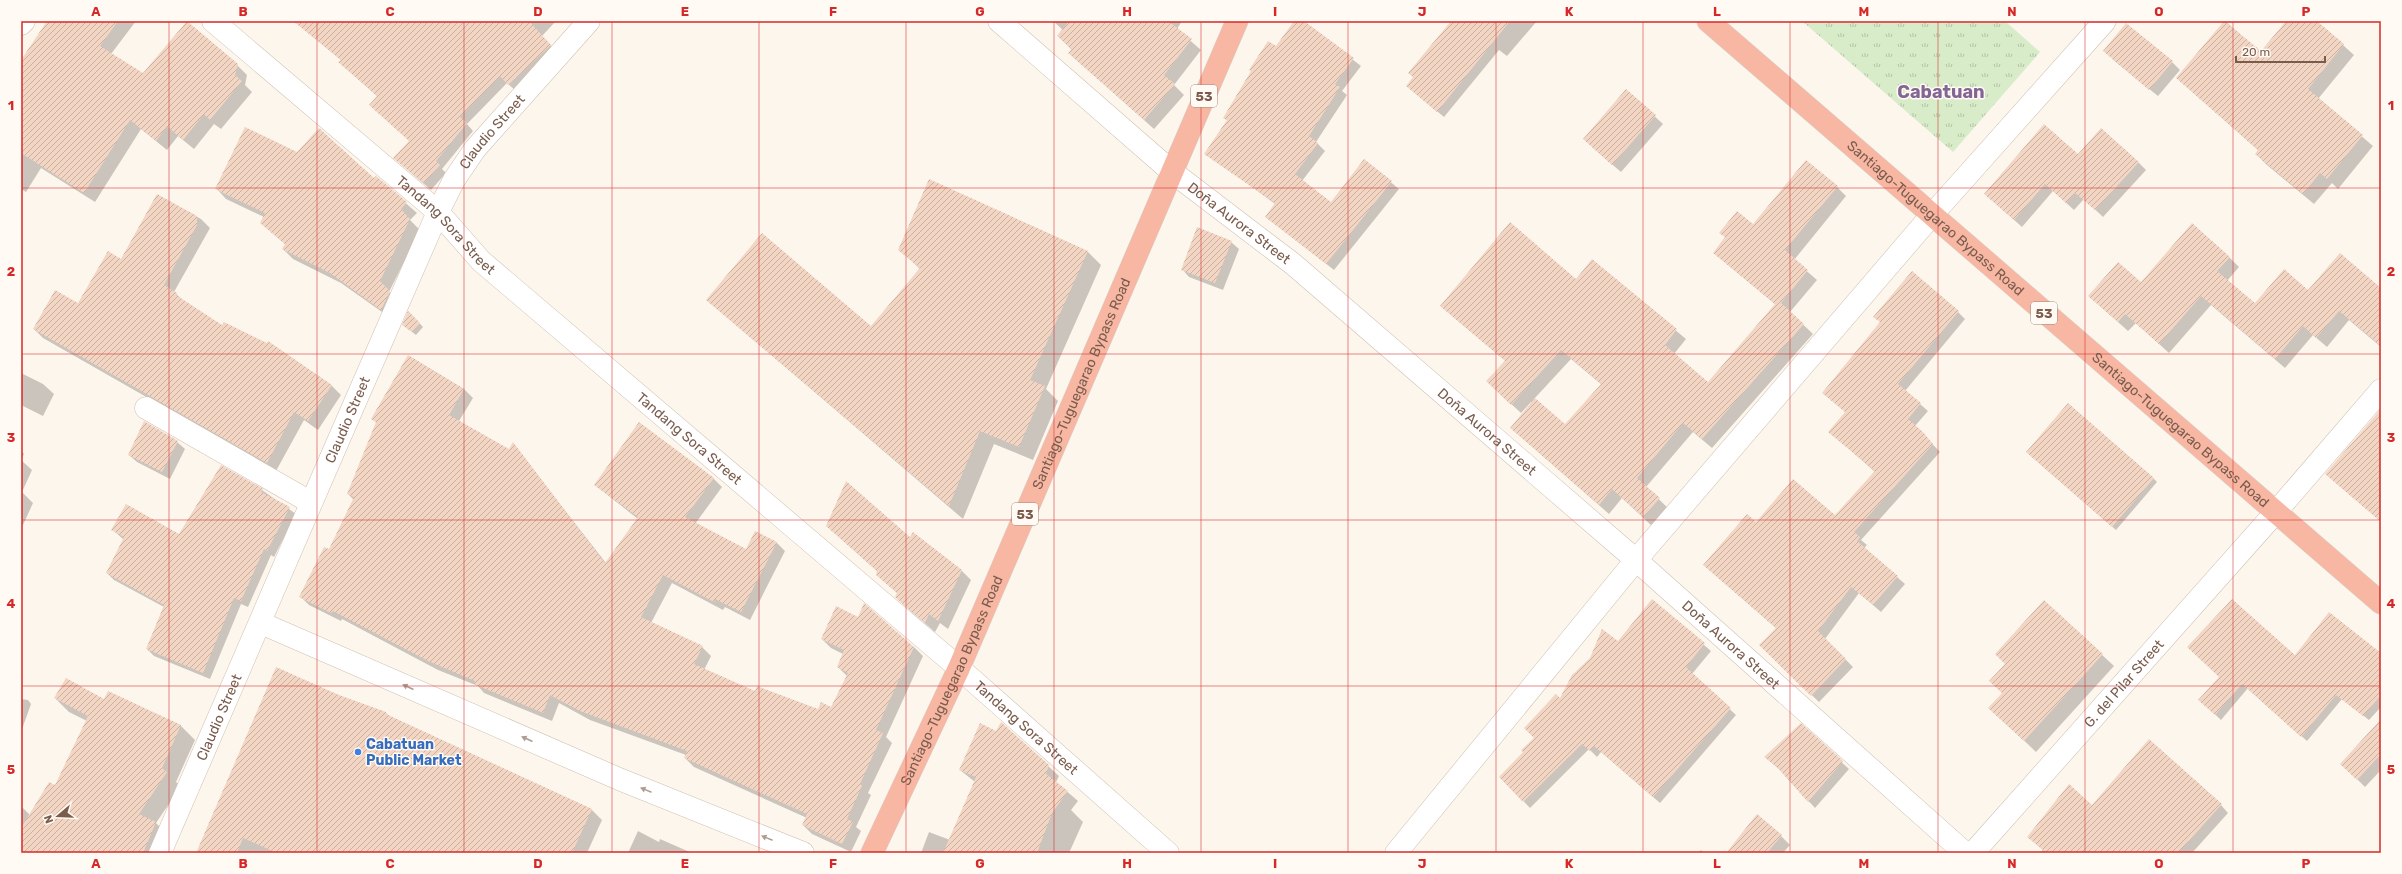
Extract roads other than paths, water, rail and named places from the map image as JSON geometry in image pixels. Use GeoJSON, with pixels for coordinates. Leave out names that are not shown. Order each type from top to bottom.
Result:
{"type":"FeatureCollection","features":[{"type":"Feature","properties":{"kind":"highway","name":"Santiago-Tuguegarao Bypass Road"},"geometry":{"type":"LineString","coordinates":[[872,853],[959,668],[1237,21]]}},
{"type":"Feature","properties":{"kind":"highway","name":"Santiago-Tuguegarao Bypass Road"},"geometry":{"type":"LineString","coordinates":[[1708,21],[1931,216],[2381,603]]}},
{"type":"Feature","properties":{"kind":"street"},"geometry":{"type":"LineString","coordinates":[[21,24],[24,21]]}},
{"type":"Feature","properties":{"kind":"street","name":"Tandang Sora Street"},"geometry":{"type":"LineString","coordinates":[[213,21],[438,212],[481,261],[959,668],[1168,853]]}},
{"type":"Feature","properties":{"kind":"street","name":"Claudio Street"},"geometry":{"type":"LineString","coordinates":[[160,853],[261,623],[310,502],[438,212],[454,180],[475,150],[590,21]]}},
{"type":"Feature","properties":{"kind":"street","name":"Doña Aurora Street"},"geometry":{"type":"LineString","coordinates":[[999,21],[1171,172],[1293,264],[1636,560],[1965,853]]}},
{"type":"Feature","properties":{"kind":"street"},"geometry":{"type":"LineString","coordinates":[[1396,853],[1636,560],[1931,216],[2105,21]]}},
{"type":"Feature","properties":{"kind":"street","name":"G. del Pilar Street"},"geometry":{"type":"LineString","coordinates":[[1973,853],[2275,513],[2381,390]]}},
{"type":"Feature","properties":{"kind":"street"},"geometry":{"type":"LineString","coordinates":[[146,408],[310,502]]}},
{"type":"Feature","properties":{"kind":"street"},"geometry":{"type":"LineString","coordinates":[[261,623],[619,779],[803,853]]}},
{"type":"Feature","properties":{"kind":"place","name":"Cabatuan Public Market"},"geometry":{"type":"Point","coordinates":[358,752]}},
{"type":"Feature","properties":{"kind":"district","name":"Cabatuan"},"geometry":{"type":"Point","coordinates":[1941,92]}}]}
